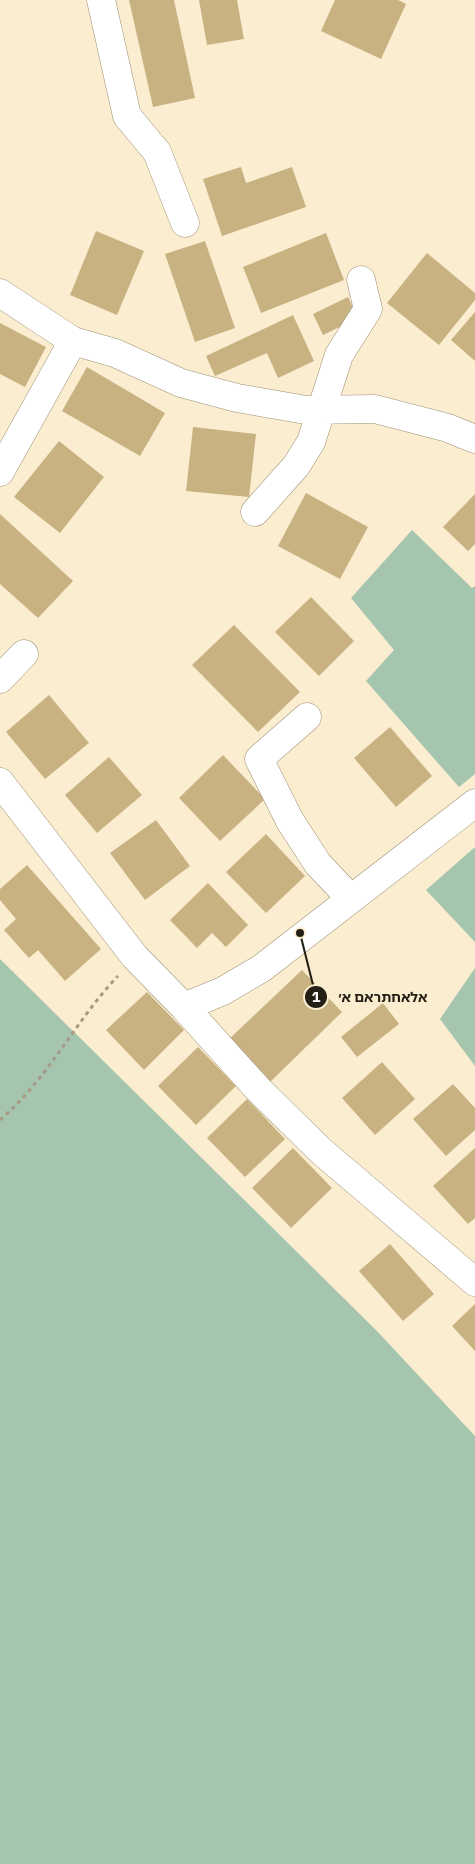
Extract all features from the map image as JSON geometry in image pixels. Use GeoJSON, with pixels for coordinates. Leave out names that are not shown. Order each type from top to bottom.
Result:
{"type":"FeatureCollection","features":[{"type":"Feature","properties":{"kind":"street"},"geometry":{"type":"LineString","coordinates":[[101,0],[127,116],[157,152],[186,223]]}},
{"type":"Feature","properties":{"kind":"street"},"geometry":{"type":"LineString","coordinates":[[255,512],[296,466],[311,442],[339,356],[368,309],[361,280]]}},
{"type":"Feature","properties":{"kind":"street"},"geometry":{"type":"LineString","coordinates":[[0,292],[73,341],[115,353],[181,383],[238,398],[306,410],[375,409],[448,428],[475,439]]}},
{"type":"Feature","properties":{"kind":"street"},"geometry":{"type":"LineString","coordinates":[[0,472],[73,341]]}},
{"type":"Feature","properties":{"kind":"street"},"geometry":{"type":"LineString","coordinates":[[0,679],[24,654]]}},
{"type":"Feature","properties":{"kind":"street"},"geometry":{"type":"LineString","coordinates":[[307,717],[259,759],[290,821],[318,864],[351,899]]}},
{"type":"Feature","properties":{"kind":"street"},"geometry":{"type":"LineString","coordinates":[[0,782],[135,957],[184,1007],[258,1089],[321,1151],[475,1282]]}},
{"type":"Feature","properties":{"kind":"street"},"geometry":{"type":"LineString","coordinates":[[184,1007],[223,990],[262,968],[475,802]]}},
{"type":"Feature","properties":{"kind":"path"},"geometry":{"type":"LineString","coordinates":[[0,1120],[17,1105],[56,1058],[97,998],[135,957]]}},
{"type":"Feature","properties":{"kind":"green space"},"geometry":{"type":"Polygon","coordinates":[[[412,530],[472,588],[475,586],[475,774],[459,787],[366,681],[394,650],[351,598],[412,530]]]}},
{"type":"Feature","properties":{"kind":"green space"},"geometry":{"type":"Polygon","coordinates":[[[475,847],[475,942],[426,890],[475,847]]]}},
{"type":"Feature","properties":{"kind":"green space"},"geometry":{"type":"Polygon","coordinates":[[[0,959],[376,1330],[475,1436],[475,1864],[0,1864],[0,959]]]}},
{"type":"Feature","properties":{"kind":"green space"},"geometry":{"type":"Polygon","coordinates":[[[475,968],[475,1066],[440,1019],[475,968]]]}},
{"type":"Feature","properties":{"kind":"building"},"geometry":{"type":"Polygon","coordinates":[[[129,0],[174,0],[195,98],[153,107],[129,0]]]}},
{"type":"Feature","properties":{"kind":"building"},"geometry":{"type":"Polygon","coordinates":[[[199,0],[237,0],[244,39],[207,45],[199,0]]]}},
{"type":"Feature","properties":{"kind":"building"},"geometry":{"type":"Polygon","coordinates":[[[335,0],[398,0],[406,4],[381,59],[321,31],[335,0]]]}},
{"type":"Feature","properties":{"kind":"building"},"geometry":{"type":"Polygon","coordinates":[[[241,167],[246,183],[292,167],[306,207],[222,236],[203,179],[241,167]]]}},
{"type":"Feature","properties":{"kind":"building"},"geometry":{"type":"Polygon","coordinates":[[[96,231],[144,251],[117,315],[70,295],[96,231]]]}},
{"type":"Feature","properties":{"kind":"building"},"geometry":{"type":"Polygon","coordinates":[[[326,233],[344,280],[261,313],[243,267],[326,233]]]}},
{"type":"Feature","properties":{"kind":"building"},"geometry":{"type":"Polygon","coordinates":[[[205,241],[235,328],[195,342],[165,254],[205,241]]]}},
{"type":"Feature","properties":{"kind":"building"},"geometry":{"type":"Polygon","coordinates":[[[427,253],[475,293],[475,300],[439,345],[387,303],[427,253]]]}},
{"type":"Feature","properties":{"kind":"building"},"geometry":{"type":"Polygon","coordinates":[[[348,297],[358,318],[323,335],[313,314],[348,297]]]}},
{"type":"Feature","properties":{"kind":"building"},"geometry":{"type":"Polygon","coordinates":[[[475,312],[475,361],[451,340],[475,312]]]}},
{"type":"Feature","properties":{"kind":"building"},"geometry":{"type":"Polygon","coordinates":[[[293,315],[314,361],[278,378],[267,353],[215,376],[206,356],[293,315]]]}},
{"type":"Feature","properties":{"kind":"building"},"geometry":{"type":"Polygon","coordinates":[[[0,323],[46,347],[25,387],[0,374],[0,323]]]}},
{"type":"Feature","properties":{"kind":"building"},"geometry":{"type":"Polygon","coordinates":[[[87,367],[165,413],[140,456],[62,411],[87,367]]]}},
{"type":"Feature","properties":{"kind":"building"},"geometry":{"type":"Polygon","coordinates":[[[193,427],[256,434],[249,497],[186,491],[193,427]]]}},
{"type":"Feature","properties":{"kind":"building"},"geometry":{"type":"Polygon","coordinates":[[[59,441],[104,477],[60,533],[14,497],[59,441]]]}},
{"type":"Feature","properties":{"kind":"building"},"geometry":{"type":"Polygon","coordinates":[[[306,493],[368,527],[340,579],[278,546],[306,493]]]}},
{"type":"Feature","properties":{"kind":"building"},"geometry":{"type":"Polygon","coordinates":[[[475,494],[475,544],[468,551],[443,527],[475,494]]]}},
{"type":"Feature","properties":{"kind":"building"},"geometry":{"type":"Polygon","coordinates":[[[0,514],[73,581],[38,618],[0,584],[0,514]]]}},
{"type":"Feature","properties":{"kind":"building"},"geometry":{"type":"Polygon","coordinates":[[[311,597],[354,641],[319,676],[275,632],[311,597]]]}},
{"type":"Feature","properties":{"kind":"building"},"geometry":{"type":"Polygon","coordinates":[[[234,625],[300,692],[258,732],[192,665],[234,625]]]}},
{"type":"Feature","properties":{"kind":"building"},"geometry":{"type":"Polygon","coordinates":[[[49,695],[89,743],[45,779],[6,732],[49,695]]]}},
{"type":"Feature","properties":{"kind":"building"},"geometry":{"type":"Polygon","coordinates":[[[390,727],[432,776],[396,807],[354,758],[390,727]]]}},
{"type":"Feature","properties":{"kind":"building"},"geometry":{"type":"Polygon","coordinates":[[[223,755],[265,799],[220,841],[179,798],[223,755]]]}},
{"type":"Feature","properties":{"kind":"building"},"geometry":{"type":"Polygon","coordinates":[[[109,757],[142,795],[97,833],[65,795],[109,757]]]}},
{"type":"Feature","properties":{"kind":"building"},"geometry":{"type":"Polygon","coordinates":[[[156,820],[190,866],[145,900],[110,853],[156,820]]]}},
{"type":"Feature","properties":{"kind":"building"},"geometry":{"type":"Polygon","coordinates":[[[266,834],[305,876],[266,913],[226,872],[266,834]]]}},
{"type":"Feature","properties":{"kind":"building"},"geometry":{"type":"Polygon","coordinates":[[[27,865],[101,949],[65,981],[38,950],[29,958],[4,930],[16,919],[0,900],[0,889],[27,865]]]}},
{"type":"Feature","properties":{"kind":"building"},"geometry":{"type":"Polygon","coordinates":[[[208,883],[248,925],[226,947],[212,933],[197,948],[170,920],[208,883]]]}},
{"type":"Feature","properties":{"kind":"building"},"geometry":{"type":"Polygon","coordinates":[[[302,970],[342,1012],[269,1083],[228,1040],[302,970]]]}},
{"type":"Feature","properties":{"kind":"building"},"geometry":{"type":"Polygon","coordinates":[[[147,992],[184,1030],[144,1070],[106,1030],[147,992]]]}},
{"type":"Feature","properties":{"kind":"building"},"geometry":{"type":"Polygon","coordinates":[[[383,1003],[399,1024],[357,1057],[341,1037],[383,1003]]]}},
{"type":"Feature","properties":{"kind":"building"},"geometry":{"type":"Polygon","coordinates":[[[198,1047],[236,1086],[196,1125],[158,1086],[198,1047]]]}},
{"type":"Feature","properties":{"kind":"building"},"geometry":{"type":"Polygon","coordinates":[[[382,1062],[415,1099],[375,1135],[342,1098],[382,1062]]]}},
{"type":"Feature","properties":{"kind":"building"},"geometry":{"type":"Polygon","coordinates":[[[453,1084],[475,1108],[475,1130],[446,1156],[413,1119],[453,1084]]]}},
{"type":"Feature","properties":{"kind":"building"},"geometry":{"type":"Polygon","coordinates":[[[247,1099],[285,1139],[245,1177],[207,1138],[247,1099]]]}},
{"type":"Feature","properties":{"kind":"building"},"geometry":{"type":"Polygon","coordinates":[[[293,1148],[332,1188],[291,1228],[252,1188],[293,1148]]]}},
{"type":"Feature","properties":{"kind":"building"},"geometry":{"type":"Polygon","coordinates":[[[475,1148],[475,1218],[468,1224],[433,1186],[475,1148]]]}},
{"type":"Feature","properties":{"kind":"building"},"geometry":{"type":"Polygon","coordinates":[[[390,1244],[434,1294],[403,1321],[359,1271],[390,1244]]]}},
{"type":"Feature","properties":{"kind":"building"},"geometry":{"type":"Polygon","coordinates":[[[475,1304],[475,1351],[452,1326],[475,1304]]]}},
{"type":"Feature","properties":{"kind":"place","name":"אלאחתראם א׳"},"geometry":{"type":"Point","coordinates":[300,933]}}]}
